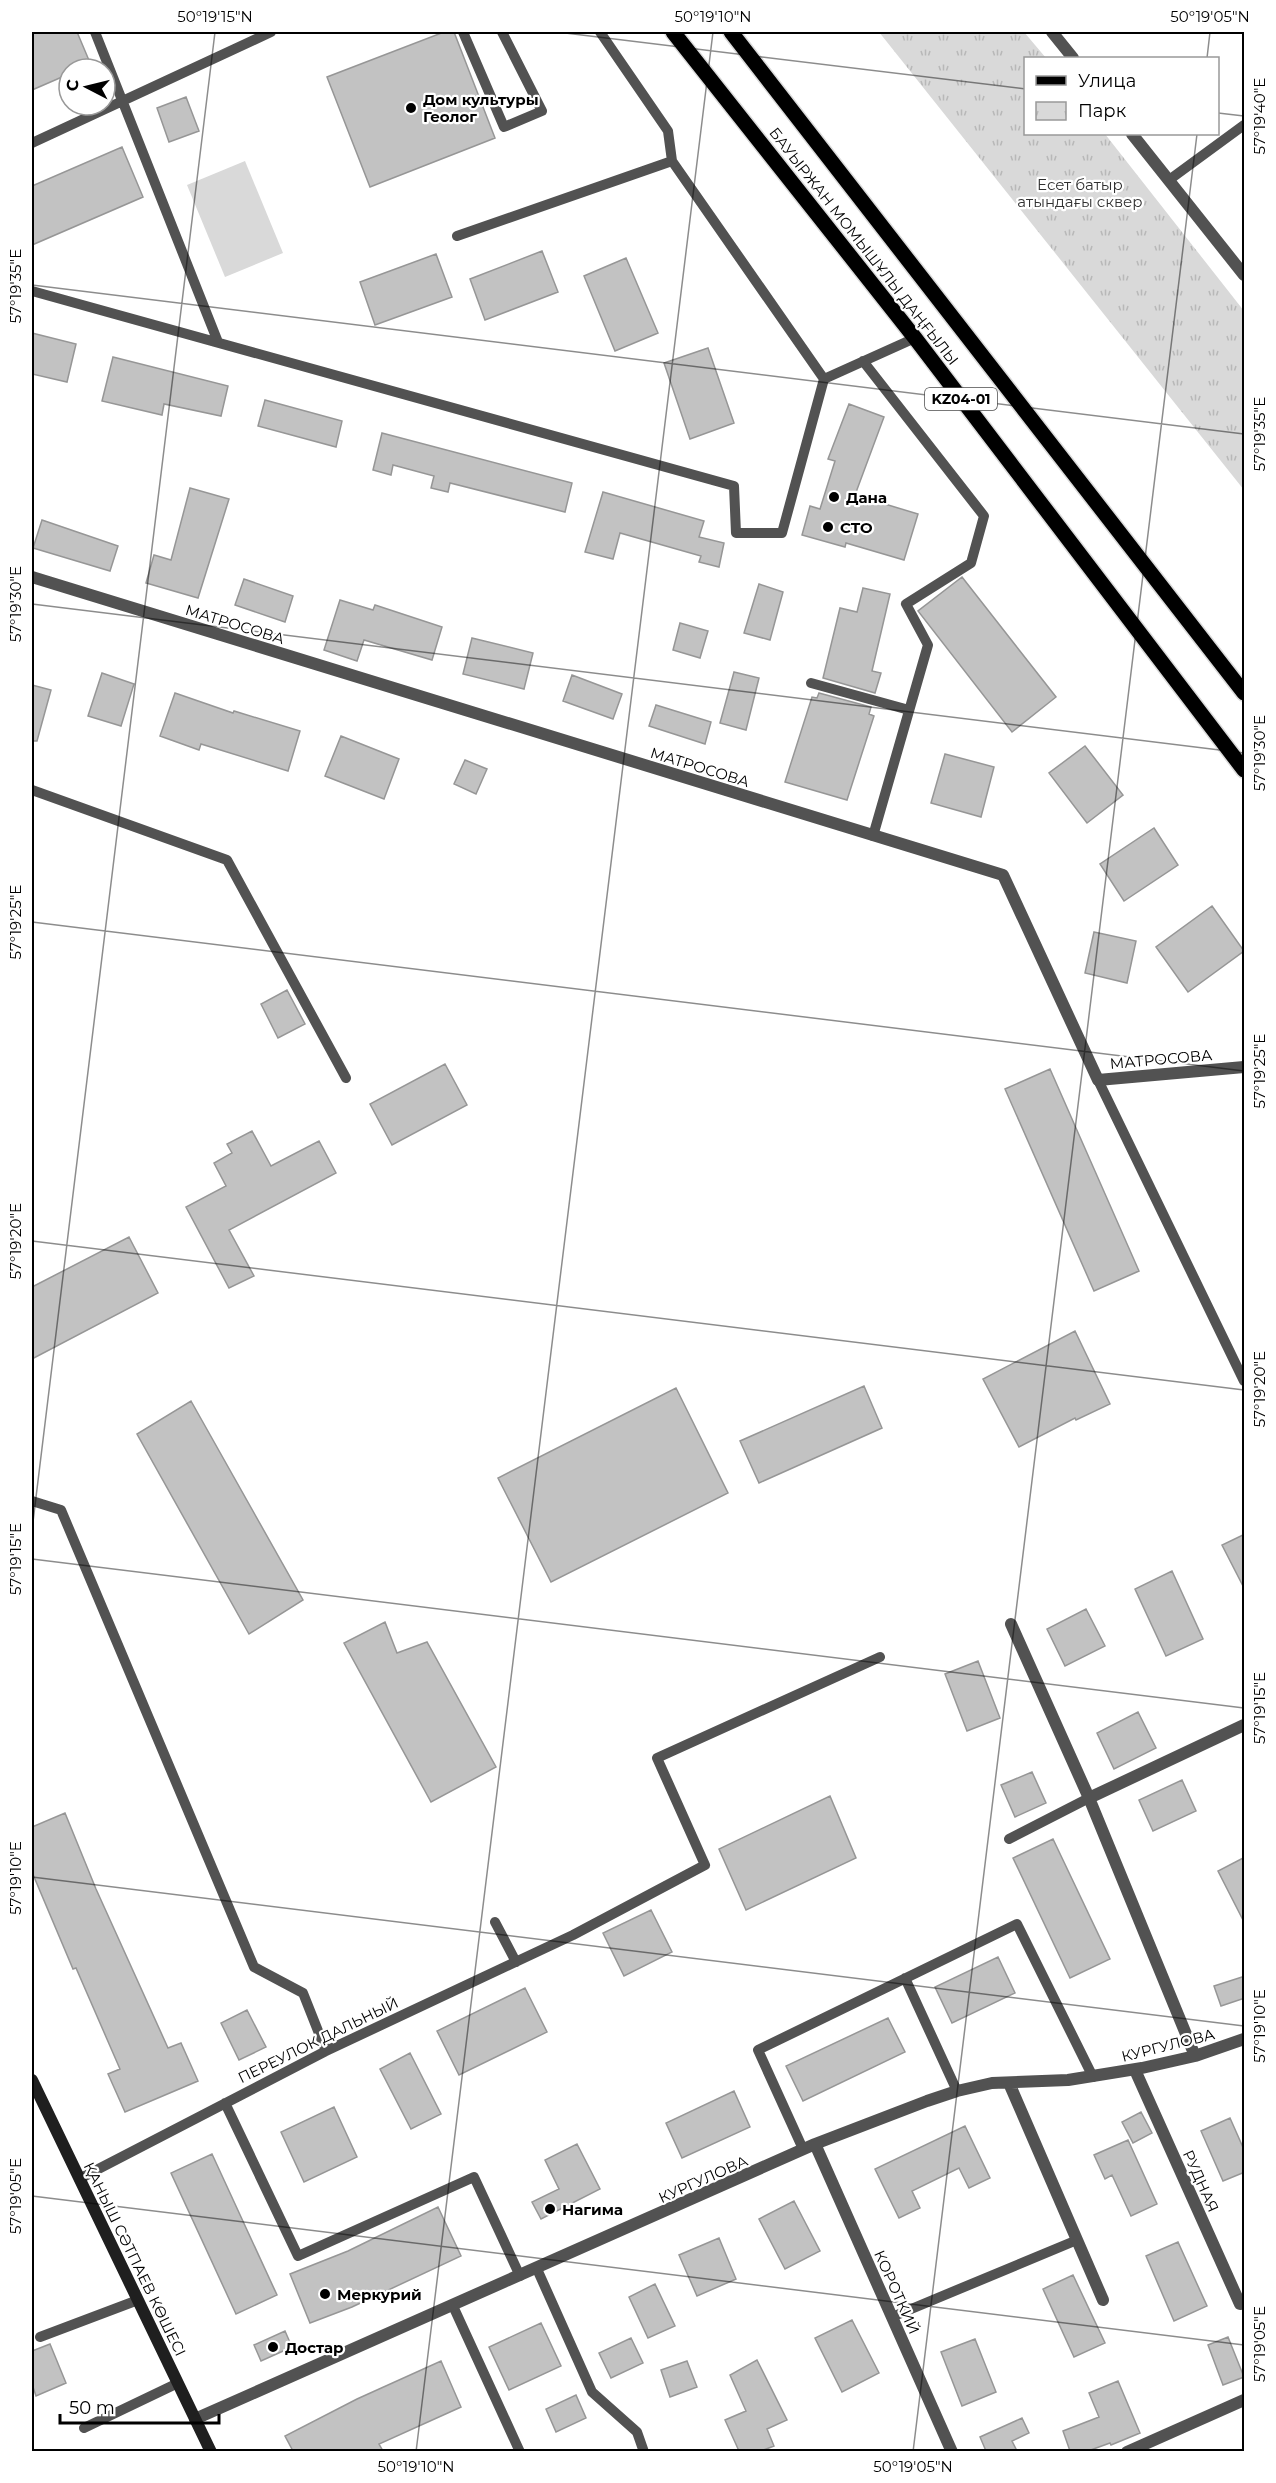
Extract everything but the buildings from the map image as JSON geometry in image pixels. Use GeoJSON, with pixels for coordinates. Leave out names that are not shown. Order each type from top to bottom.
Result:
{"type":"FeatureCollection","features":[{"type":"Feature","properties":{"kind":"main road","name":"БАУЫРЖАН МОМЫШҰЛЫ ДАҢҒЫЛЫ"},"geometry":{"type":"LineString","coordinates":[[673,32],[915,338],[1245,770]]}},
{"type":"Feature","properties":{"kind":"main road","name":"БАУЫРЖАН МОМЫШҰЛЫ ДАҢҒЫЛЫ"},"geometry":{"type":"LineString","coordinates":[[731,32],[1245,693]]}},
{"type":"Feature","properties":{"kind":"street"},"geometry":{"type":"LineString","coordinates":[[1052,32],[1072,57]]}},
{"type":"Feature","properties":{"kind":"street"},"geometry":{"type":"LineString","coordinates":[[1133,135],[1245,275]]}},
{"type":"Feature","properties":{"kind":"street","name":"МАТРОСОВА"},"geometry":{"type":"LineString","coordinates":[[32,577],[1003,875],[1098,1080],[1245,1066]]}},
{"type":"Feature","properties":{"kind":"street"},"geometry":{"type":"LineString","coordinates":[[1011,1624],[1089,1798],[1195,2056]]}},
{"type":"Feature","properties":{"kind":"street"},"geometry":{"type":"LineString","coordinates":[[1089,1798],[1245,1725]]}},
{"type":"Feature","properties":{"kind":"street","name":"КУРГУЛОВА"},"geometry":{"type":"LineString","coordinates":[[195,2419],[816,2144],[957,2091],[992,2083],[1047,2082],[1135,2070],[1195,2056],[1245,2038]]}},
{"type":"Feature","properties":{"kind":"street","name":"РУДНАЯ"},"geometry":{"type":"LineString","coordinates":[[1135,2070],[1240,2304]]}},
{"type":"Feature","properties":{"kind":"street","name":"ҚАНЫШ СӘТПАЕВ КӨШЕСІ"},"geometry":{"type":"LineString","coordinates":[[32,2080],[211,2451]]}},
{"type":"Feature","properties":{"kind":"street"},"geometry":{"type":"LineString","coordinates":[[1009,2083],[1103,2300]]}},
{"type":"Feature","properties":{"kind":"street","name":"КОРОТКИЙ"},"geometry":{"type":"LineString","coordinates":[[816,2144],[952,2451]]}},
{"type":"Feature","properties":{"kind":"street"},"geometry":{"type":"LineString","coordinates":[[1127,2451],[1245,2400]]}},
{"type":"Feature","properties":{"kind":"lane"},"geometry":{"type":"LineString","coordinates":[[95,32],[218,342]]}},
{"type":"Feature","properties":{"kind":"lane"},"geometry":{"type":"LineString","coordinates":[[32,143],[271,32]]}},
{"type":"Feature","properties":{"kind":"lane"},"geometry":{"type":"LineString","coordinates":[[463,32],[504,127],[542,111],[502,32]]}},
{"type":"Feature","properties":{"kind":"lane"},"geometry":{"type":"LineString","coordinates":[[600,32],[668,131],[672,161],[824,379]]}},
{"type":"Feature","properties":{"kind":"lane"},"geometry":{"type":"LineString","coordinates":[[1169,180],[1245,125]]}},
{"type":"Feature","properties":{"kind":"lane"},"geometry":{"type":"LineString","coordinates":[[457,236],[672,161]]}},
{"type":"Feature","properties":{"kind":"lane"},"geometry":{"type":"LineString","coordinates":[[32,291],[734,486],[736,532],[782,533],[824,379],[915,338]]}},
{"type":"Feature","properties":{"kind":"lane"},"geometry":{"type":"LineString","coordinates":[[862,361],[984,516],[971,563],[906,604],[928,645],[873,836]]}},
{"type":"Feature","properties":{"kind":"lane"},"geometry":{"type":"LineString","coordinates":[[811,683],[909,710]]}},
{"type":"Feature","properties":{"kind":"lane"},"geometry":{"type":"LineString","coordinates":[[32,790],[227,860],[346,1078]]}},
{"type":"Feature","properties":{"kind":"lane"},"geometry":{"type":"LineString","coordinates":[[1098,1080],[1245,1381]]}},
{"type":"Feature","properties":{"kind":"lane"},"geometry":{"type":"LineString","coordinates":[[32,1501],[61,1510],[254,1967],[303,1993],[326,2051]]}},
{"type":"Feature","properties":{"kind":"lane","name":"ПЕРЕУЛОК ДАЛЬНЫЙ"},"geometry":{"type":"LineString","coordinates":[[79,2179],[326,2051],[573,1935],[705,1865],[657,1758],[880,1657]]}},
{"type":"Feature","properties":{"kind":"lane"},"geometry":{"type":"LineString","coordinates":[[1009,1839],[1089,1798]]}},
{"type":"Feature","properties":{"kind":"lane"},"geometry":{"type":"LineString","coordinates":[[495,1922],[516,1962]]}},
{"type":"Feature","properties":{"kind":"lane"},"geometry":{"type":"LineString","coordinates":[[803,2150],[758,2050],[1017,1924],[1093,2077]]}},
{"type":"Feature","properties":{"kind":"lane"},"geometry":{"type":"LineString","coordinates":[[905,1978],[957,2091]]}},
{"type":"Feature","properties":{"kind":"lane"},"geometry":{"type":"LineString","coordinates":[[225,2103],[298,2256],[474,2177],[520,2276]]}},
{"type":"Feature","properties":{"kind":"lane"},"geometry":{"type":"LineString","coordinates":[[892,2317],[1077,2240]]}},
{"type":"Feature","properties":{"kind":"lane"},"geometry":{"type":"LineString","coordinates":[[537,2269],[592,2392],[637,2432],[644,2451]]}},
{"type":"Feature","properties":{"kind":"lane"},"geometry":{"type":"LineString","coordinates":[[40,2337],[138,2300]]}},
{"type":"Feature","properties":{"kind":"lane"},"geometry":{"type":"LineString","coordinates":[[453,2306],[520,2451]]}},
{"type":"Feature","properties":{"kind":"lane"},"geometry":{"type":"LineString","coordinates":[[84,2428],[178,2382]]}},
{"type":"Feature","properties":{"kind":"green space","name":"Есет батыр атындағы сквер"},"geometry":{"type":"Polygon","coordinates":[[[879,32],[1024,32],[1045,57],[1024,57],[1024,135],[1106,135],[1244,311],[1244,490],[879,32]]]}},
{"type":"Feature","properties":{"kind":"green space"},"geometry":{"type":"Polygon","coordinates":[[[245,161],[283,253],[225,277],[187,185],[245,161]]]}},
{"type":"Feature","properties":{"kind":"place","name":"Дом культуры Геолог"},"geometry":{"type":"Point","coordinates":[411,108]}},
{"type":"Feature","properties":{"kind":"place","name":"Дана"},"geometry":{"type":"Point","coordinates":[834,497]}},
{"type":"Feature","properties":{"kind":"place","name":"СТО"},"geometry":{"type":"Point","coordinates":[828,527]}},
{"type":"Feature","properties":{"kind":"place","name":"Нагима"},"geometry":{"type":"Point","coordinates":[550,2209]}},
{"type":"Feature","properties":{"kind":"place","name":"Меркурий"},"geometry":{"type":"Point","coordinates":[325,2294]}},
{"type":"Feature","properties":{"kind":"place","name":"Достар"},"geometry":{"type":"Point","coordinates":[273,2347]}}]}
